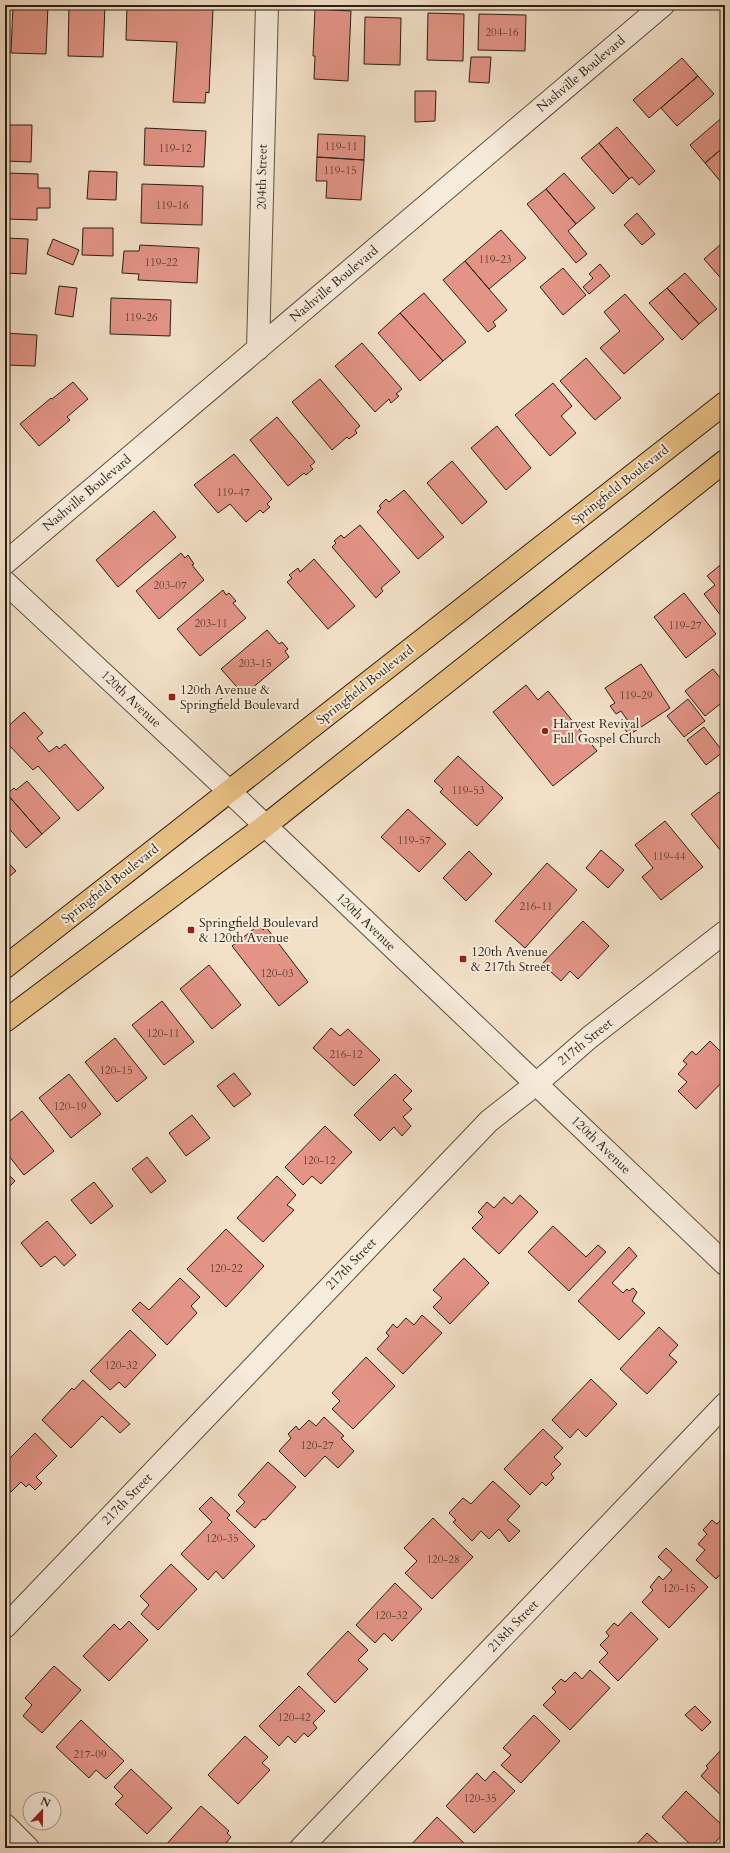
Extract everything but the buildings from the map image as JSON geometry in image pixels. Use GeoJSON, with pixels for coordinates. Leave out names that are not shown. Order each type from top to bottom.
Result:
{"type":"FeatureCollection","features":[{"type":"Feature","properties":{"kind":"main road","name":"Springfield Boulevard"},"geometry":{"type":"LineString","coordinates":[[5,967],[725,403]]}},
{"type":"Feature","properties":{"kind":"main road"},"geometry":{"type":"LineString","coordinates":[[5,1021],[265,826],[725,461]]}},
{"type":"Feature","properties":{"kind":"street","name":"204th Street"},"geometry":{"type":"LineString","coordinates":[[258,349],[267,5]]}},
{"type":"Feature","properties":{"kind":"street","name":"Nashville Boulevard"},"geometry":{"type":"LineString","coordinates":[[5,563],[663,5]]}},
{"type":"Feature","properties":{"kind":"street","name":"120th Avenue"},"geometry":{"type":"LineString","coordinates":[[5,582],[230,792],[725,1264]]}},
{"type":"Feature","properties":{"kind":"street","name":"217th Street"},"geometry":{"type":"LineString","coordinates":[[5,1627],[488,1121],[536,1084],[590,1037],[725,932]]}},
{"type":"Feature","properties":{"kind":"street","name":"218th Street"},"geometry":{"type":"LineString","coordinates":[[301,1848],[725,1404]]}},
{"type":"Feature","properties":{"kind":"street"},"geometry":{"type":"LineString","coordinates":[[5,1826],[28,1848]]}},
{"type":"Feature","properties":{"kind":"place","name":"120th Avenue & Springfield Boulevard"},"geometry":{"type":"Point","coordinates":[172,697]}},
{"type":"Feature","properties":{"kind":"place","name":"Harvest Revival Full Gospel Church"},"geometry":{"type":"Point","coordinates":[545,731]}},
{"type":"Feature","properties":{"kind":"place","name":"Springfield Boulevard & 120th Avenue"},"geometry":{"type":"Point","coordinates":[191,930]}},
{"type":"Feature","properties":{"kind":"place","name":"120th Avenue & 217th Street"},"geometry":{"type":"Point","coordinates":[463,959]}}]}
